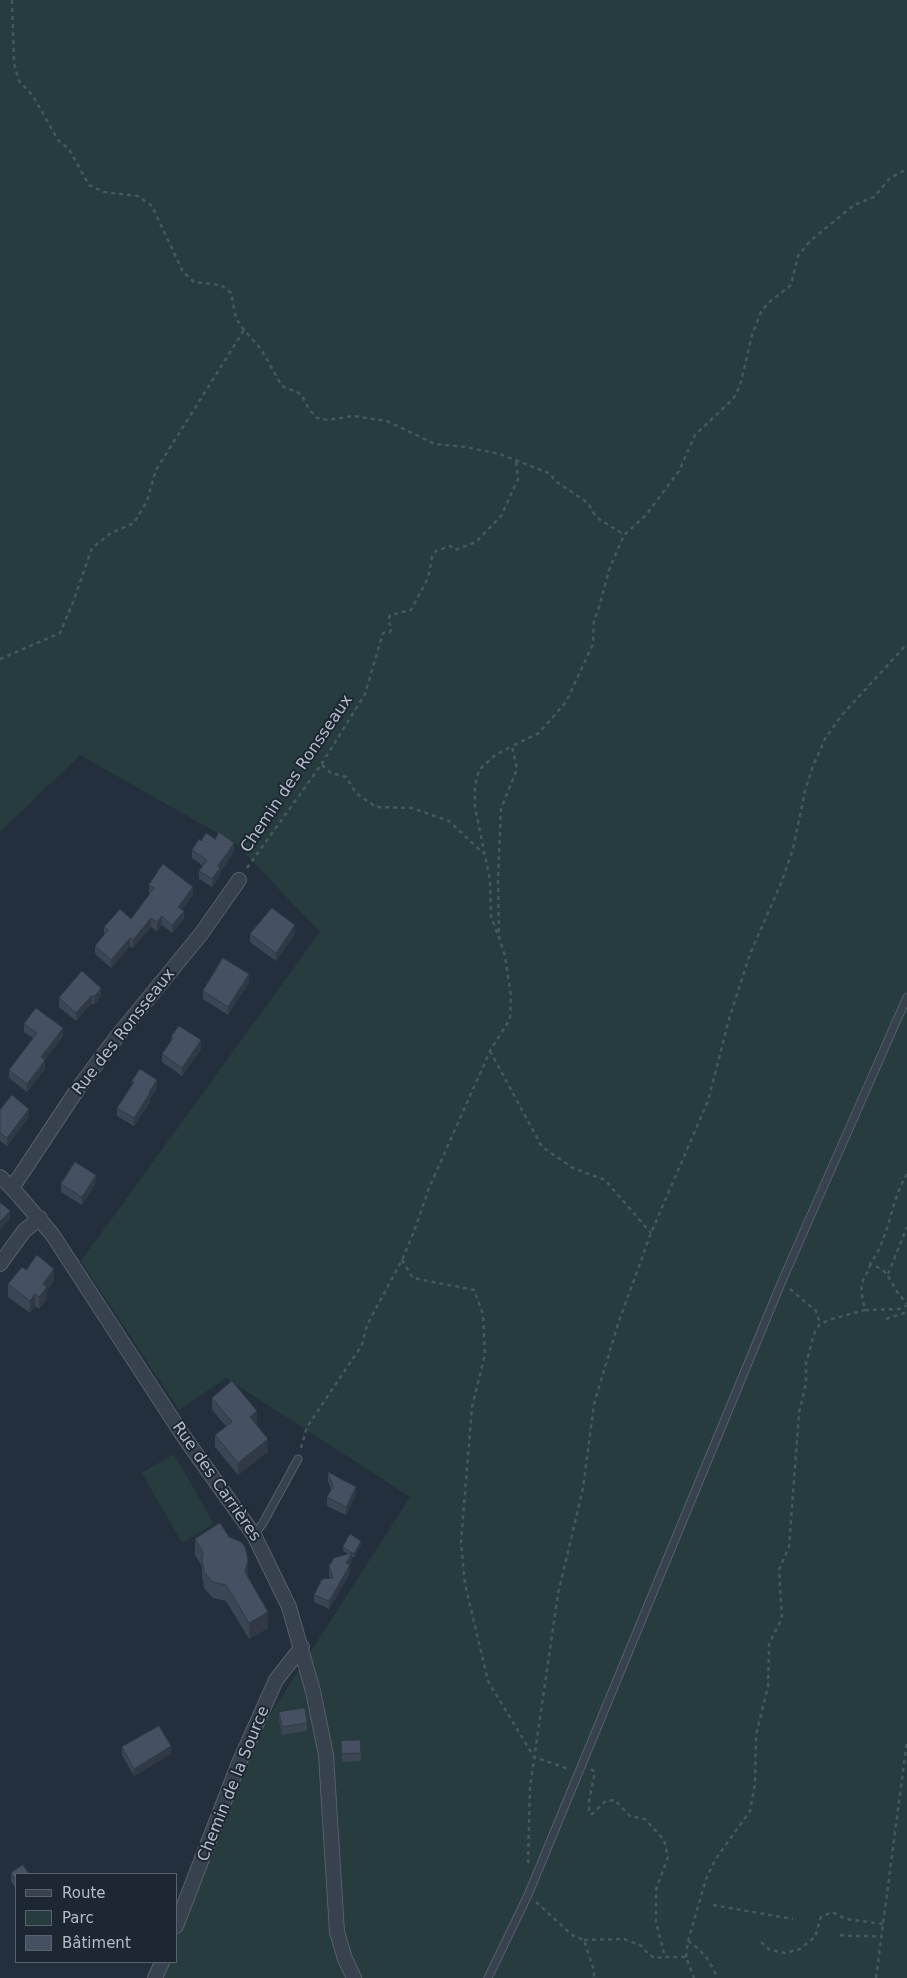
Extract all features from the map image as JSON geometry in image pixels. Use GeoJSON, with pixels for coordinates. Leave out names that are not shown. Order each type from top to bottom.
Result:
{"type":"FeatureCollection","features":[{"type":"Feature","properties":{"kind":"street","name":"Rue des Ronsseaux"},"geometry":{"type":"LineString","coordinates":[[12,1188],[79,1087],[116,1038],[201,934],[239,880]]}},
{"type":"Feature","properties":{"kind":"street","name":"Rue des Carrières"},"geometry":{"type":"LineString","coordinates":[[0,1177],[40,1218],[52,1234],[184,1437],[254,1535],[289,1607],[302,1647],[326,1755],[337,1932],[345,1958],[354,1978]]}},
{"type":"Feature","properties":{"kind":"street"},"geometry":{"type":"LineString","coordinates":[[0,1264],[24,1231],[40,1218]]}},
{"type":"Feature","properties":{"kind":"street","name":"Chemin de la Source"},"geometry":{"type":"LineString","coordinates":[[178,1921],[239,1763],[276,1680],[302,1647]]}},
{"type":"Feature","properties":{"kind":"street"},"geometry":{"type":"LineString","coordinates":[[155,1978],[162,1963]]}},
{"type":"Feature","properties":{"kind":"lane"},"geometry":{"type":"LineString","coordinates":[[488,1978],[528,1895],[782,1281],[907,997]]}},
{"type":"Feature","properties":{"kind":"lane"},"geometry":{"type":"LineString","coordinates":[[254,1535],[263,1523],[298,1459]]}},
{"type":"Feature","properties":{"kind":"path"},"geometry":{"type":"LineString","coordinates":[[12,0],[14,63],[19,80],[32,96],[58,140],[69,149],[89,185],[104,192],[138,196],[152,206],[183,272],[194,282],[221,285],[231,293],[236,318],[244,330],[262,349],[282,386],[301,394],[309,409],[317,418],[328,420],[352,416],[387,421],[435,444],[465,446],[500,454],[551,474],[554,480],[588,503],[596,516],[624,534]]}},
{"type":"Feature","properties":{"kind":"path"},"geometry":{"type":"LineString","coordinates":[[298,1459],[307,1426],[362,1344],[367,1325],[402,1260],[430,1188],[490,1051],[510,1019],[511,996],[505,956],[491,916],[490,880],[475,807],[475,786],[480,770],[494,756],[539,733],[566,702],[593,644],[594,621],[609,570],[624,534],[646,515],[680,471],[695,435],[733,399],[740,386],[752,335],[761,312],[768,303],[791,285],[798,256],[810,241],[854,205],[874,197],[890,178],[907,169]]}},
{"type":"Feature","properties":{"kind":"path"},"geometry":{"type":"LineString","coordinates":[[0,659],[60,633],[92,548],[111,533],[134,523],[146,501],[156,470],[244,330]]}},
{"type":"Feature","properties":{"kind":"path","name":"Chemin des Ronsseaux"},"geometry":{"type":"LineString","coordinates":[[239,880],[321,765],[365,694],[383,633],[390,632],[392,628],[388,620],[390,615],[412,610],[428,578],[432,557],[436,551],[450,546],[455,550],[476,542],[501,516],[518,479],[516,461]]}},
{"type":"Feature","properties":{"kind":"path"},"geometry":{"type":"LineString","coordinates":[[528,1865],[530,1787],[558,1594],[583,1488],[594,1404],[618,1324],[651,1233],[708,1100],[729,1020],[750,954],[782,881],[793,849],[805,791],[813,766],[841,716],[907,644]]}},
{"type":"Feature","properties":{"kind":"path"},"geometry":{"type":"LineString","coordinates":[[499,937],[498,879],[501,809],[517,769],[512,746]]}},
{"type":"Feature","properties":{"kind":"path"},"geometry":{"type":"LineString","coordinates":[[321,765],[331,773],[346,777],[356,793],[376,807],[412,808],[449,821],[485,855]]}},
{"type":"Feature","properties":{"kind":"path"},"geometry":{"type":"LineString","coordinates":[[490,1051],[542,1147],[573,1168],[605,1180],[651,1233]]}},
{"type":"Feature","properties":{"kind":"path"},"geometry":{"type":"LineString","coordinates":[[864,1310],[861,1293],[864,1278],[869,1272],[870,1264],[880,1251],[900,1186],[907,1174]]}},
{"type":"Feature","properties":{"kind":"path"},"geometry":{"type":"LineString","coordinates":[[888,1274],[907,1227]]}},
{"type":"Feature","properties":{"kind":"path"},"geometry":{"type":"LineString","coordinates":[[402,1260],[413,1278],[474,1290],[483,1314],[485,1354],[472,1408],[461,1542],[465,1584],[488,1681],[534,1757],[572,1770],[588,1767],[594,1772],[588,1812],[592,1814],[606,1801],[614,1800],[630,1816],[645,1819],[664,1840],[668,1857],[656,1889],[656,1922],[665,1957]]}},
{"type":"Feature","properties":{"kind":"path"},"geometry":{"type":"LineString","coordinates":[[694,1978],[686,1957],[688,1941],[706,1879],[715,1860],[750,1811],[755,1784],[756,1736],[768,1686],[769,1644],[782,1618],[779,1570],[789,1547],[799,1413],[806,1383],[806,1363],[815,1331],[820,1324],[832,1319],[864,1310],[900,1309],[907,1305],[895,1289],[888,1274],[882,1268],[870,1264]]}},
{"type":"Feature","properties":{"kind":"path"},"geometry":{"type":"LineString","coordinates":[[782,1281],[816,1311],[820,1324]]}},
{"type":"Feature","properties":{"kind":"path"},"geometry":{"type":"LineString","coordinates":[[886,1319],[907,1312]]}},
{"type":"Feature","properties":{"kind":"path"},"geometry":{"type":"LineString","coordinates":[[876,1978],[907,1741]]}},
{"type":"Feature","properties":{"kind":"path"},"geometry":{"type":"LineString","coordinates":[[528,1895],[572,1935],[584,1940],[624,1939],[642,1946],[649,1955],[656,1958],[686,1957]]}},
{"type":"Feature","properties":{"kind":"path"},"geometry":{"type":"LineString","coordinates":[[713,1905],[793,1919]]}},
{"type":"Feature","properties":{"kind":"path"},"geometry":{"type":"LineString","coordinates":[[761,1942],[770,1950],[785,1954],[800,1950],[815,1937],[820,1917],[832,1912],[846,1919],[883,1924]]}},
{"type":"Feature","properties":{"kind":"path"},"geometry":{"type":"LineString","coordinates":[[840,1935],[881,1937]]}},
{"type":"Feature","properties":{"kind":"path"},"geometry":{"type":"LineString","coordinates":[[584,1940],[594,1971],[594,1978]]}},
{"type":"Feature","properties":{"kind":"path"},"geometry":{"type":"LineString","coordinates":[[688,1941],[697,1947],[714,1967],[717,1978]]}},
{"type":"Feature","properties":{"kind":"green space"},"geometry":{"type":"Polygon","coordinates":[[[0,0],[907,0],[907,1978],[155,1978],[162,1963],[178,1963],[178,1921],[239,1763],[410,1497],[226,1378],[179,1410],[81,1261],[320,932],[235,843],[80,755],[0,832],[0,0]]]}},
{"type":"Feature","properties":{"kind":"green space"},"geometry":{"type":"Polygon","coordinates":[[[174,1454],[214,1524],[182,1543],[142,1473],[174,1454]]]}},
{"type":"Feature","properties":{"kind":"building"},"geometry":{"type":"Polygon","coordinates":[[[219,832],[234,843],[218,866],[220,868],[212,879],[199,871],[207,860],[192,850],[199,839],[201,841],[206,833],[215,839],[219,832]]]}},
{"type":"Feature","properties":{"kind":"building"},"geometry":{"type":"Polygon","coordinates":[[[163,864],[193,887],[178,907],[184,911],[172,925],[162,916],[157,922],[151,918],[133,940],[130,938],[111,960],[95,946],[108,930],[104,927],[120,909],[131,919],[154,888],[149,885],[163,864]]]}},
{"type":"Feature","properties":{"kind":"building"},"geometry":{"type":"Polygon","coordinates":[[[272,908],[295,925],[276,953],[250,934],[272,908]]]}},
{"type":"Feature","properties":{"kind":"building"},"geometry":{"type":"Polygon","coordinates":[[[223,958],[249,974],[228,1007],[203,991],[223,958]]]}},
{"type":"Feature","properties":{"kind":"building"},"geometry":{"type":"Polygon","coordinates":[[[82,971],[101,988],[76,1013],[59,998],[82,971]]]}},
{"type":"Feature","properties":{"kind":"building"},"geometry":{"type":"Polygon","coordinates":[[[36,1008],[63,1028],[41,1057],[45,1060],[27,1084],[9,1070],[37,1033],[24,1024],[36,1008]]]}},
{"type":"Feature","properties":{"kind":"building"},"geometry":{"type":"Polygon","coordinates":[[[179,1026],[201,1040],[182,1068],[162,1054],[179,1026]]]}},
{"type":"Feature","properties":{"kind":"building"},"geometry":{"type":"Polygon","coordinates":[[[140,1069],[157,1080],[134,1118],[117,1108],[140,1069]]]}},
{"type":"Feature","properties":{"kind":"building"},"geometry":{"type":"Polygon","coordinates":[[[12,1095],[29,1109],[7,1138],[0,1133],[0,1110],[12,1095]]]}},
{"type":"Feature","properties":{"kind":"building"},"geometry":{"type":"Polygon","coordinates":[[[75,1162],[96,1175],[82,1197],[61,1184],[75,1162]]]}},
{"type":"Feature","properties":{"kind":"building"},"geometry":{"type":"Polygon","coordinates":[[[0,1202],[10,1211],[0,1222],[0,1202]]]}},
{"type":"Feature","properties":{"kind":"building"},"geometry":{"type":"Polygon","coordinates":[[[37,1255],[54,1269],[43,1284],[47,1287],[39,1297],[35,1294],[30,1301],[8,1284],[22,1267],[26,1270],[37,1255]]]}},
{"type":"Feature","properties":{"kind":"building"},"geometry":{"type":"Polygon","coordinates":[[[232,1381],[257,1411],[250,1417],[268,1439],[238,1463],[215,1435],[232,1422],[212,1398],[232,1381]]]}},
{"type":"Feature","properties":{"kind":"building"},"geometry":{"type":"Polygon","coordinates":[[[328,1472],[356,1487],[346,1507],[327,1497],[333,1487],[328,1472]]]}},
{"type":"Feature","properties":{"kind":"building"},"geometry":{"type":"Polygon","coordinates":[[[220,1523],[229,1537],[241,1542],[245,1547],[248,1560],[245,1572],[268,1612],[249,1623],[226,1585],[213,1582],[204,1572],[203,1552],[195,1539],[220,1523]]]}},
{"type":"Feature","properties":{"kind":"building"},"geometry":{"type":"Polygon","coordinates":[[[350,1534],[361,1541],[354,1554],[343,1547],[350,1534]]]}},
{"type":"Feature","properties":{"kind":"building"},"geometry":{"type":"Polygon","coordinates":[[[352,1553],[346,1563],[350,1565],[329,1601],[314,1595],[322,1579],[333,1578],[329,1566],[334,1558],[352,1553]]]}},
{"type":"Feature","properties":{"kind":"building"},"geometry":{"type":"Polygon","coordinates":[[[305,1708],[307,1723],[282,1727],[279,1712],[305,1708]]]}},
{"type":"Feature","properties":{"kind":"building"},"geometry":{"type":"Polygon","coordinates":[[[159,1726],[171,1746],[134,1769],[122,1747],[159,1726]]]}},
{"type":"Feature","properties":{"kind":"building"},"geometry":{"type":"Polygon","coordinates":[[[360,1740],[361,1753],[342,1754],[341,1741],[360,1740]]]}},
{"type":"Feature","properties":{"kind":"building"},"geometry":{"type":"Polygon","coordinates":[[[23,1865],[28,1873],[15,1873],[15,1879],[11,1873],[23,1865]]]}}]}
